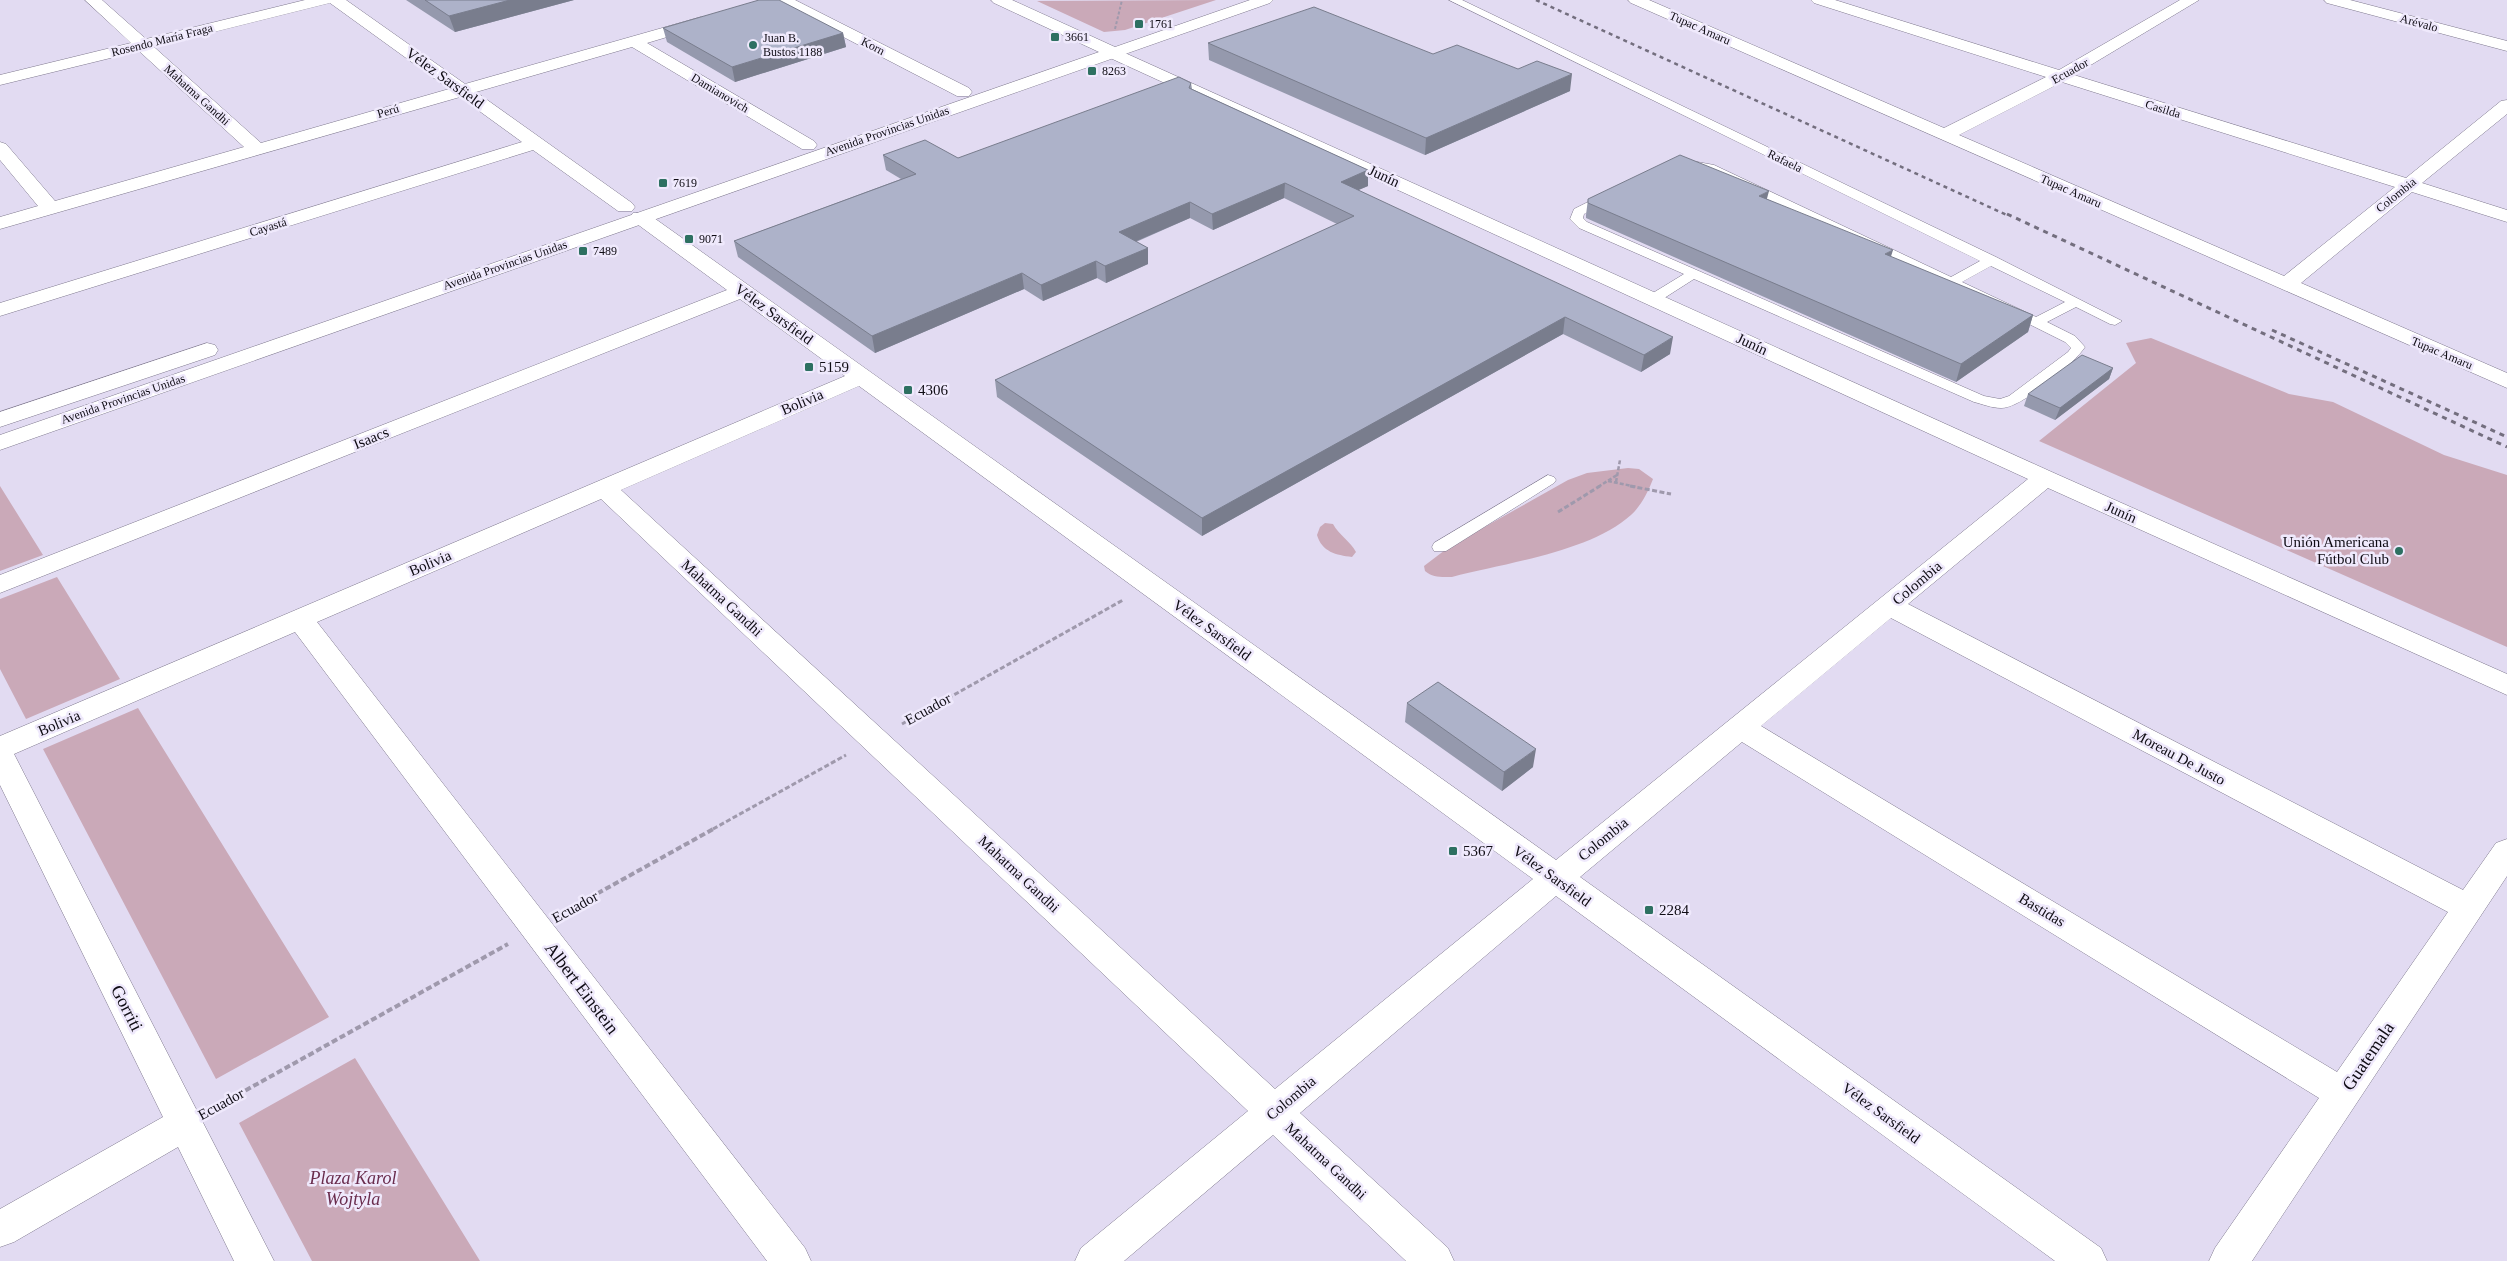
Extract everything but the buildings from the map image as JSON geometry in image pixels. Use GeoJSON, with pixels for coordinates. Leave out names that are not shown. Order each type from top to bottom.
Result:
{"type":"FeatureCollection","features":[{"type":"Feature","properties":{"kind":"street","name":"Mahatma Gandhi"},"geometry":{"type":"LineString","coordinates":[[93,0],[257,149]]}},
{"type":"Feature","properties":{"kind":"street","name":"Rosendo María Fraga"},"geometry":{"type":"LineString","coordinates":[[0,80],[324,0]]}},
{"type":"Feature","properties":{"kind":"street","name":"Vélez Sarsfield"},"geometry":{"type":"LineString","coordinates":[[336,0],[633,212],[2087,1261]]}},
{"type":"Feature","properties":{"kind":"street","name":"Junín"},"geometry":{"type":"LineString","coordinates":[[999,0],[1108,47],[2045,478],[2507,685]]}},
{"type":"Feature","properties":{"kind":"street","name":"Avenida Provincias Unidas"},"geometry":{"type":"LineString","coordinates":[[0,443],[633,212],[1108,47],[1234,0]]}},
{"type":"Feature","properties":{"kind":"street","name":"Avenida Provincias Unidas"},"geometry":{"type":"LineString","coordinates":[[0,420],[633,212],[808,145],[963,92],[1265,0]]}},
{"type":"Feature","properties":{"kind":"street","name":"Tupac Amaru"},"geometry":{"type":"LineString","coordinates":[[1636,0],[2507,381]]}},
{"type":"Feature","properties":{"kind":"street","name":"Casilda"},"geometry":{"type":"LineString","coordinates":[[1819,0],[2507,216]]}},
{"type":"Feature","properties":{"kind":"street","name":"Ecuador"},"geometry":{"type":"LineString","coordinates":[[1944,135],[2060,76],[2192,0]]}},
{"type":"Feature","properties":{"kind":"street","name":"Arévalo"},"geometry":{"type":"LineString","coordinates":[[2332,0],[2507,46]]}},
{"type":"Feature","properties":{"kind":"street","name":"Korn"},"geometry":{"type":"LineString","coordinates":[[776,1],[963,92]]}},
{"type":"Feature","properties":{"kind":"street","name":"Perú"},"geometry":{"type":"LineString","coordinates":[[0,223],[714,18]]}},
{"type":"Feature","properties":{"kind":"street","name":"Damianovich"},"geometry":{"type":"LineString","coordinates":[[632,42],[808,145]]}},
{"type":"Feature","properties":{"kind":"street","name":"Colombia"},"geometry":{"type":"LineString","coordinates":[[2286,285],[2507,105]]}},
{"type":"Feature","properties":{"kind":"street","name":"Cayastá"},"geometry":{"type":"LineString","coordinates":[[0,310],[536,143]]}},
{"type":"Feature","properties":{"kind":"street"},"geometry":{"type":"LineString","coordinates":[[0,148],[50,208]]}},
{"type":"Feature","properties":{"kind":"street","name":"Isaacs"},"geometry":{"type":"LineString","coordinates":[[0,585],[742,291]]}},
{"type":"Feature","properties":{"kind":"street","name":"Bolivia"},"geometry":{"type":"LineString","coordinates":[[0,748],[861,377]]}},
{"type":"Feature","properties":{"kind":"street","name":"Colombia"},"geometry":{"type":"LineString","coordinates":[[1094,1261],[1556,878],[2045,478]]}},
{"type":"Feature","properties":{"kind":"street","name":"Mahatma Gandhi"},"geometry":{"type":"LineString","coordinates":[[604,488],[1434,1261]]}},
{"type":"Feature","properties":{"kind":"street","name":"Moreau De Justo"},"geometry":{"type":"LineString","coordinates":[[1890,606],[2469,908]]}},
{"type":"Feature","properties":{"kind":"street","name":"Albert Einstein"},"geometry":{"type":"LineString","coordinates":[[300,619],[791,1261]]}},
{"type":"Feature","properties":{"kind":"street","name":"Bastidas"},"geometry":{"type":"LineString","coordinates":[[1741,727],[2343,1094]]}},
{"type":"Feature","properties":{"kind":"street","name":"Gorriti"},"geometry":{"type":"LineString","coordinates":[[0,755],[254,1261]]}},
{"type":"Feature","properties":{"kind":"street","name":"Guatemala"},"geometry":{"type":"LineString","coordinates":[[2230,1261],[2507,851]]}},
{"type":"Feature","properties":{"kind":"street","name":"Ecuador"},"geometry":{"type":"LineString","coordinates":[[0,1229],[185,1124]]}},
{"type":"Feature","properties":{"kind":"lane","name":"Rafaela"},"geometry":{"type":"LineString","coordinates":[[1454,0],[2115,321]]}},
{"type":"Feature","properties":{"kind":"lane"},"geometry":{"type":"LineString","coordinates":[[1695,164],[1710,168],[2036,322],[2070,339],[2078,348],[2073,355],[2014,399],[2001,404],[1979,399],[1693,274],[1584,225],[1576,219],[1578,212],[1672,165],[1695,164]]}},
{"type":"Feature","properties":{"kind":"lane"},"geometry":{"type":"LineString","coordinates":[[1952,282],[1990,260]]}},
{"type":"Feature","properties":{"kind":"lane"},"geometry":{"type":"LineString","coordinates":[[1653,299],[1693,274]]}},
{"type":"Feature","properties":{"kind":"lane"},"geometry":{"type":"LineString","coordinates":[[2036,322],[2075,302]]}},
{"type":"Feature","properties":{"kind":"lane"},"geometry":{"type":"LineString","coordinates":[[1440,547],[1548,480]]}},
{"type":"Feature","properties":{"kind":"path"},"geometry":{"type":"LineString","coordinates":[[1108,47],[1122,0]]}},
{"type":"Feature","properties":{"kind":"path"},"geometry":{"type":"LineString","coordinates":[[1616,482],[1620,460]]}},
{"type":"Feature","properties":{"kind":"path"},"geometry":{"type":"LineString","coordinates":[[1558,512],[1617,475]]}},
{"type":"Feature","properties":{"kind":"path"},"geometry":{"type":"LineString","coordinates":[[1608,481],[1671,494]]}},
{"type":"Feature","properties":{"kind":"path","name":"Ecuador"},"geometry":{"type":"LineString","coordinates":[[185,1124],[1150,585]]}},
{"type":"Feature","properties":{"kind":"green space"},"geometry":{"type":"Polygon","coordinates":[[[1216,0],[1125,30],[1104,32],[1037,1],[1216,0]]]}},
{"type":"Feature","properties":{"kind":"green space","name":"Unión Americana Fútbol Club"},"geometry":{"type":"Polygon","coordinates":[[[2151,338],[2289,394],[2333,402],[2444,455],[2507,475],[2507,647],[2039,441],[2136,363],[2126,343],[2151,338]]]}},
{"type":"Feature","properties":{"kind":"green space"},"geometry":{"type":"Polygon","coordinates":[[[1628,468],[1639,469],[1653,479],[1638,507],[1614,528],[1593,538],[1546,555],[1452,577],[1434,576],[1425,571],[1424,566],[1449,547],[1568,480],[1587,473],[1628,468]]]}},
{"type":"Feature","properties":{"kind":"green space"},"geometry":{"type":"Polygon","coordinates":[[[0,486],[43,555],[0,571],[0,486]]]}},
{"type":"Feature","properties":{"kind":"green space"},"geometry":{"type":"Polygon","coordinates":[[[1325,523],[1333,524],[1351,545],[1356,552],[1352,557],[1330,552],[1322,545],[1317,535],[1320,527],[1325,523]]]}},
{"type":"Feature","properties":{"kind":"green space"},"geometry":{"type":"Polygon","coordinates":[[[57,577],[120,679],[26,719],[0,669],[0,599],[57,577]]]}},
{"type":"Feature","properties":{"kind":"green space"},"geometry":{"type":"Polygon","coordinates":[[[138,708],[329,1017],[216,1079],[43,749],[138,708]]]}},
{"type":"Feature","properties":{"kind":"green space","name":"Plaza Karol Wojtyla"},"geometry":{"type":"Polygon","coordinates":[[[355,1058],[480,1261],[312,1261],[239,1123],[355,1058]]]}},
{"type":"Feature","properties":{"kind":"railway"},"geometry":{"type":"LineString","coordinates":[[1536,0],[2009,216]]}},
{"type":"Feature","properties":{"kind":"railway"},"geometry":{"type":"LineString","coordinates":[[2007,214],[2507,447]]}},
{"type":"Feature","properties":{"kind":"railway"},"geometry":{"type":"LineString","coordinates":[[2272,330],[2507,437]]}},
{"type":"Feature","properties":{"kind":"place","name":"1761"},"geometry":{"type":"Point","coordinates":[1139,24]}},
{"type":"Feature","properties":{"kind":"place","name":"3661"},"geometry":{"type":"Point","coordinates":[1055,37]}},
{"type":"Feature","properties":{"kind":"place","name":"Juan B. Bustos 1188"},"geometry":{"type":"Point","coordinates":[753,45]}},
{"type":"Feature","properties":{"kind":"place","name":"8263"},"geometry":{"type":"Point","coordinates":[1092,71]}},
{"type":"Feature","properties":{"kind":"place","name":"7619"},"geometry":{"type":"Point","coordinates":[663,183]}},
{"type":"Feature","properties":{"kind":"place","name":"9071"},"geometry":{"type":"Point","coordinates":[689,239]}},
{"type":"Feature","properties":{"kind":"place","name":"7489"},"geometry":{"type":"Point","coordinates":[583,251]}},
{"type":"Feature","properties":{"kind":"place","name":"5159"},"geometry":{"type":"Point","coordinates":[809,367]}},
{"type":"Feature","properties":{"kind":"place","name":"4306"},"geometry":{"type":"Point","coordinates":[908,390]}},
{"type":"Feature","properties":{"kind":"place","name":"Unión Americana Fútbol Club"},"geometry":{"type":"Point","coordinates":[2399,551]}},
{"type":"Feature","properties":{"kind":"place","name":"5367"},"geometry":{"type":"Point","coordinates":[1453,851]}},
{"type":"Feature","properties":{"kind":"place","name":"2284"},"geometry":{"type":"Point","coordinates":[1649,910]}}]}
